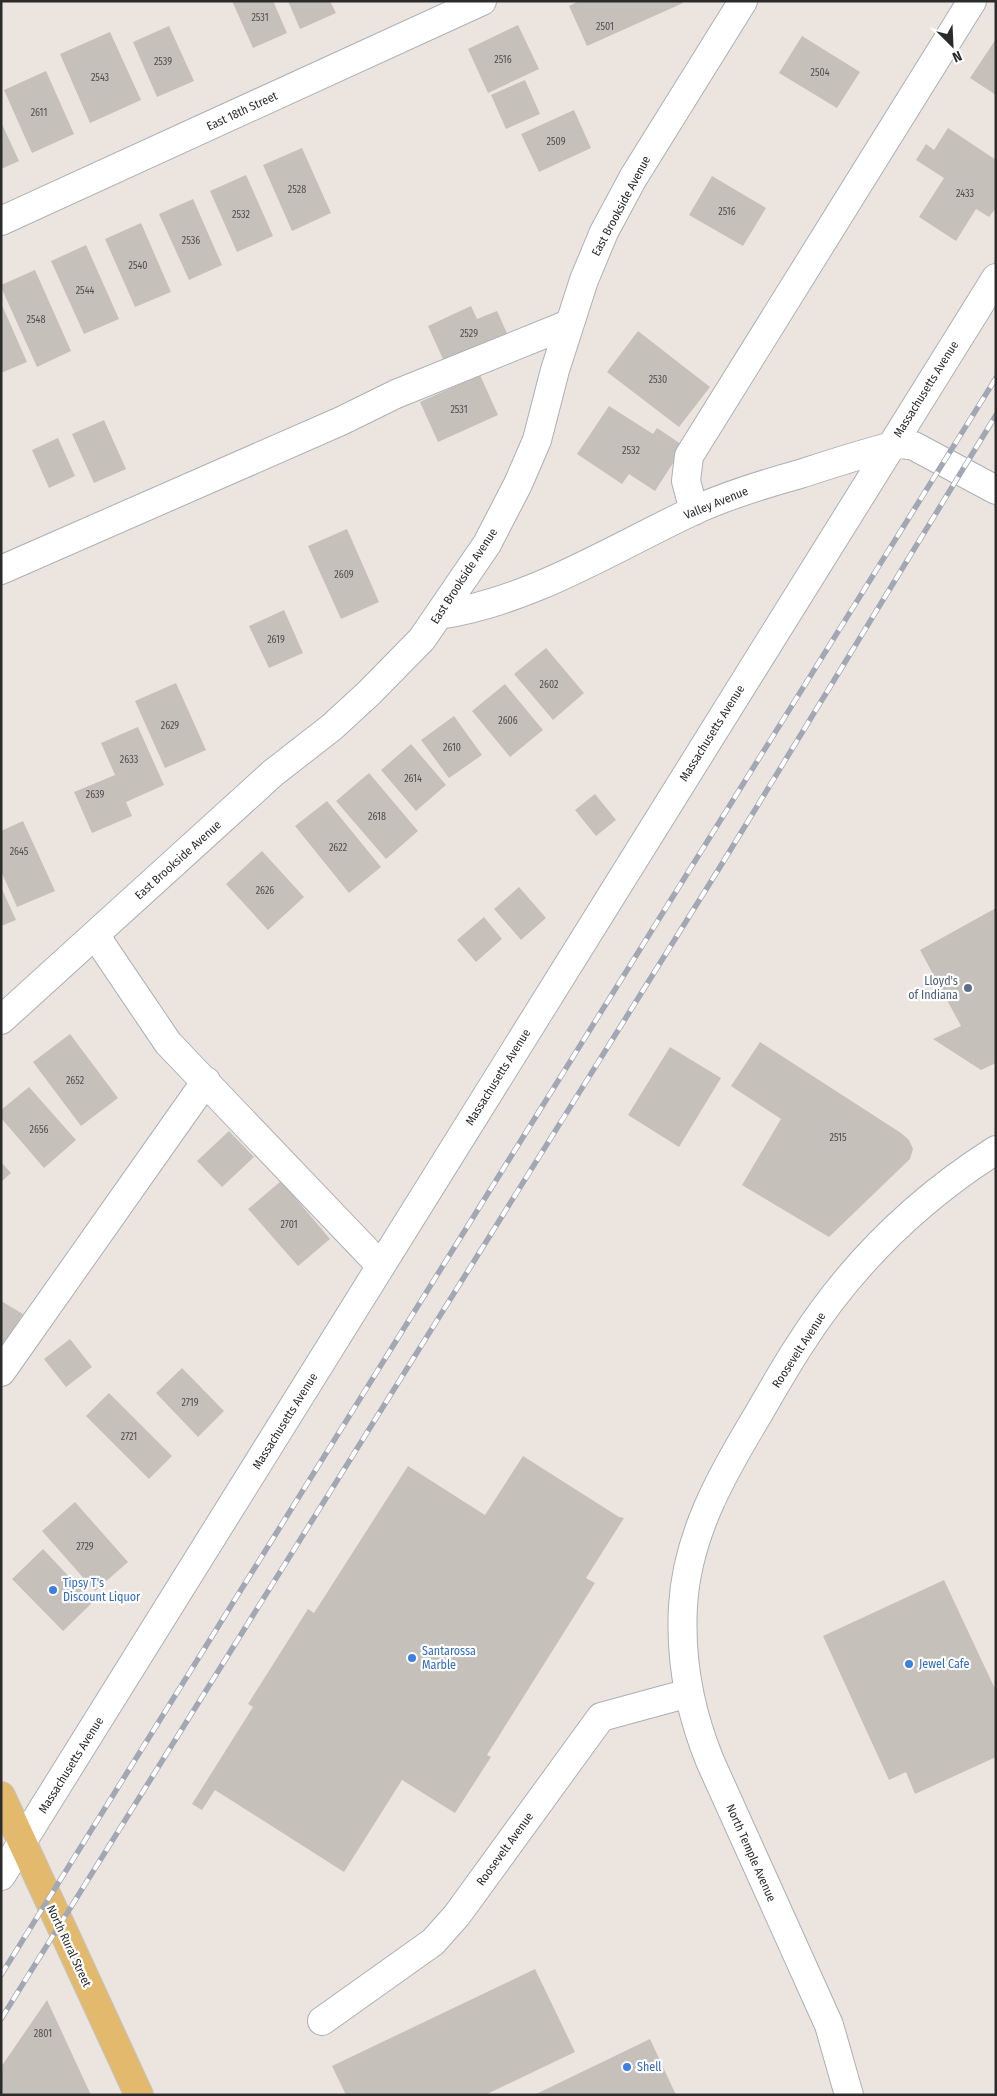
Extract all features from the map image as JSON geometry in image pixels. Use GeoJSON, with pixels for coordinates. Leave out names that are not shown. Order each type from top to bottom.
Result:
{"type":"FeatureCollection","features":[{"type":"Feature","properties":{"kind":"main road","name":"North Rural Street"},"geometry":{"type":"LineString","coordinates":[[1,1796],[138,2095]]}},
{"type":"Feature","properties":{"kind":"street","name":"East 18th Street"},"geometry":{"type":"LineString","coordinates":[[1,221],[482,1]]}},
{"type":"Feature","properties":{"kind":"street","name":"East Brookside Avenue"},"geometry":{"type":"LineString","coordinates":[[1,1020],[273,773],[332,727],[369,693],[422,639],[487,544],[518,484],[537,440],[554,370],[569,324],[594,254],[615,212],[633,178],[743,1]]}},
{"type":"Feature","properties":{"kind":"street"},"geometry":{"type":"LineString","coordinates":[[694,511],[686,481],[689,456],[972,1]]}},
{"type":"Feature","properties":{"kind":"street","name":"Massachusetts Avenue"},"geometry":{"type":"LineString","coordinates":[[1,1876],[996,278]]}},
{"type":"Feature","properties":{"kind":"street"},"geometry":{"type":"LineString","coordinates":[[1,570],[341,421],[396,394],[569,324]]}},
{"type":"Feature","properties":{"kind":"street","name":"Valley Avenue"},"geometry":{"type":"LineString","coordinates":[[439,615],[468,611],[513,596],[568,574],[694,511],[773,482],[902,444],[914,446],[996,490]]}},
{"type":"Feature","properties":{"kind":"street"},"geometry":{"type":"LineString","coordinates":[[95,935],[168,1043],[381,1266]]}},
{"type":"Feature","properties":{"kind":"street"},"geometry":{"type":"LineString","coordinates":[[1,1372],[206,1081]]}},
{"type":"Feature","properties":{"kind":"street","name":"Roosevelt Avenue"},"geometry":{"type":"LineString","coordinates":[[683,1605],[701,1520],[732,1458],[799,1346],[837,1293],[870,1253],[930,1196],[996,1150]]}},
{"type":"Feature","properties":{"kind":"street","name":"North Temple Avenue"},"geometry":{"type":"LineString","coordinates":[[683,1605],[683,1649],[689,1693],[700,1735],[829,2025],[849,2095]]}},
{"type":"Feature","properties":{"kind":"street","name":"Roosevelt Avenue"},"geometry":{"type":"LineString","coordinates":[[322,2021],[433,1942],[457,1915],[601,1717],[689,1693]]}},
{"type":"Feature","properties":{"kind":"building"},"geometry":{"type":"Polygon","coordinates":[[[232,1],[273,1],[287,33],[253,48],[232,1]]]}},
{"type":"Feature","properties":{"kind":"building"},"geometry":{"type":"Polygon","coordinates":[[[288,1],[330,1],[336,13],[300,29],[288,1]]]}},
{"type":"Feature","properties":{"kind":"building"},"geometry":{"type":"Polygon","coordinates":[[[579,1],[682,1],[683,3],[587,46],[569,6],[579,1]]]}},
{"type":"Feature","properties":{"kind":"building"},"geometry":{"type":"Polygon","coordinates":[[[518,25],[539,69],[488,93],[468,49],[518,25]]]}},
{"type":"Feature","properties":{"kind":"building"},"geometry":{"type":"Polygon","coordinates":[[[169,26],[194,81],[157,97],[133,42],[169,26]]]}},
{"type":"Feature","properties":{"kind":"building"},"geometry":{"type":"Polygon","coordinates":[[[110,32],[141,100],[90,123],[60,54],[110,32]]]}},
{"type":"Feature","properties":{"kind":"building"},"geometry":{"type":"Polygon","coordinates":[[[802,36],[860,72],[837,108],[779,73],[802,36]]]}},
{"type":"Feature","properties":{"kind":"building"},"geometry":{"type":"Polygon","coordinates":[[[996,39],[996,95],[970,78],[996,39]]]}},
{"type":"Feature","properties":{"kind":"building"},"geometry":{"type":"Polygon","coordinates":[[[46,71],[74,134],[32,153],[4,90],[46,71]]]}},
{"type":"Feature","properties":{"kind":"building"},"geometry":{"type":"Polygon","coordinates":[[[525,80],[540,114],[506,129],[491,95],[525,80]]]}},
{"type":"Feature","properties":{"kind":"building"},"geometry":{"type":"Polygon","coordinates":[[[574,110],[591,148],[539,172],[521,134],[574,110]]]}},
{"type":"Feature","properties":{"kind":"building"},"geometry":{"type":"Polygon","coordinates":[[[1,122],[19,161],[1,169],[1,122]]]}},
{"type":"Feature","properties":{"kind":"building"},"geometry":{"type":"Polygon","coordinates":[[[948,128],[996,160],[996,208],[989,217],[976,209],[956,241],[919,217],[944,178],[916,160],[926,144],[934,150],[948,128]]]}},
{"type":"Feature","properties":{"kind":"building"},"geometry":{"type":"Polygon","coordinates":[[[302,148],[331,213],[292,231],[263,165],[302,148]]]}},
{"type":"Feature","properties":{"kind":"building"},"geometry":{"type":"Polygon","coordinates":[[[246,175],[273,236],[237,252],[210,191],[246,175]]]}},
{"type":"Feature","properties":{"kind":"building"},"geometry":{"type":"Polygon","coordinates":[[[712,176],[766,208],[743,246],[689,215],[712,176]]]}},
{"type":"Feature","properties":{"kind":"building"},"geometry":{"type":"Polygon","coordinates":[[[193,199],[222,265],[189,280],[159,214],[193,199]]]}},
{"type":"Feature","properties":{"kind":"building"},"geometry":{"type":"Polygon","coordinates":[[[141,223],[171,292],[135,307],[105,239],[141,223]]]}},
{"type":"Feature","properties":{"kind":"building"},"geometry":{"type":"Polygon","coordinates":[[[86,245],[119,319],[84,334],[51,261],[86,245]]]}},
{"type":"Feature","properties":{"kind":"building"},"geometry":{"type":"Polygon","coordinates":[[[35,270],[71,351],[37,367],[1,287],[1,285],[35,270]]]}},
{"type":"Feature","properties":{"kind":"building"},"geometry":{"type":"Polygon","coordinates":[[[1,303],[27,362],[1,373],[1,303]]]}},
{"type":"Feature","properties":{"kind":"building"},"geometry":{"type":"Polygon","coordinates":[[[471,306],[477,319],[497,311],[510,340],[447,368],[428,326],[471,306]]]}},
{"type":"Feature","properties":{"kind":"building"},"geometry":{"type":"Polygon","coordinates":[[[638,331],[710,387],[679,427],[607,372],[638,331]]]}},
{"type":"Feature","properties":{"kind":"building"},"geometry":{"type":"Polygon","coordinates":[[[480,375],[498,415],[438,442],[420,402],[480,375]]]}},
{"type":"Feature","properties":{"kind":"building"},"geometry":{"type":"Polygon","coordinates":[[[609,406],[653,434],[657,428],[684,446],[655,491],[629,474],[622,484],[577,454],[609,406]]]}},
{"type":"Feature","properties":{"kind":"building"},"geometry":{"type":"Polygon","coordinates":[[[104,420],[126,469],[94,483],[72,434],[104,420]]]}},
{"type":"Feature","properties":{"kind":"building"},"geometry":{"type":"Polygon","coordinates":[[[58,438],[75,476],[49,488],[32,450],[58,438]]]}},
{"type":"Feature","properties":{"kind":"building"},"geometry":{"type":"Polygon","coordinates":[[[347,529],[379,602],[341,619],[308,546],[347,529]]]}},
{"type":"Feature","properties":{"kind":"building"},"geometry":{"type":"Polygon","coordinates":[[[284,610],[303,653],[269,668],[249,626],[284,610]]]}},
{"type":"Feature","properties":{"kind":"building"},"geometry":{"type":"Polygon","coordinates":[[[546,648],[584,693],[553,720],[514,674],[546,648]]]}},
{"type":"Feature","properties":{"kind":"building"},"geometry":{"type":"Polygon","coordinates":[[[176,683],[206,750],[165,768],[135,701],[176,683]]]}},
{"type":"Feature","properties":{"kind":"building"},"geometry":{"type":"Polygon","coordinates":[[[505,684],[543,730],[510,757],[472,711],[505,684]]]}},
{"type":"Feature","properties":{"kind":"building"},"geometry":{"type":"Polygon","coordinates":[[[454,716],[482,755],[449,778],[421,740],[454,716]]]}},
{"type":"Feature","properties":{"kind":"building"},"geometry":{"type":"Polygon","coordinates":[[[138,727],[164,785],[126,802],[132,816],[92,833],[74,792],[115,775],[101,743],[138,727]]]}},
{"type":"Feature","properties":{"kind":"building"},"geometry":{"type":"Polygon","coordinates":[[[411,744],[446,785],[416,811],[381,770],[411,744]]]}},
{"type":"Feature","properties":{"kind":"building"},"geometry":{"type":"Polygon","coordinates":[[[369,773],[418,831],[386,859],[336,801],[369,773]]]}},
{"type":"Feature","properties":{"kind":"building"},"geometry":{"type":"Polygon","coordinates":[[[595,794],[616,820],[596,836],[575,810],[595,794]]]}},
{"type":"Feature","properties":{"kind":"building"},"geometry":{"type":"Polygon","coordinates":[[[327,801],[381,867],[349,893],[295,826],[327,801]]]}},
{"type":"Feature","properties":{"kind":"building"},"geometry":{"type":"Polygon","coordinates":[[[23,821],[55,891],[17,907],[1,871],[1,831],[23,821]]]}},
{"type":"Feature","properties":{"kind":"building"},"geometry":{"type":"Polygon","coordinates":[[[262,851],[304,897],[268,930],[226,884],[262,851]]]}},
{"type":"Feature","properties":{"kind":"building"},"geometry":{"type":"Polygon","coordinates":[[[1,887],[16,920],[1,926],[1,887]]]}},
{"type":"Feature","properties":{"kind":"building"},"geometry":{"type":"Polygon","coordinates":[[[519,887],[546,918],[521,940],[494,909],[519,887]]]}},
{"type":"Feature","properties":{"kind":"building","name":"Lloyd's of Indiana"},"geometry":{"type":"Polygon","coordinates":[[[996,908],[996,1063],[981,1070],[933,1039],[961,1026],[920,950],[996,908]]]}},
{"type":"Feature","properties":{"kind":"building"},"geometry":{"type":"Polygon","coordinates":[[[484,917],[502,939],[476,962],[457,940],[484,917]]]}},
{"type":"Feature","properties":{"kind":"building"},"geometry":{"type":"Polygon","coordinates":[[[70,1034],[118,1098],[81,1126],[33,1062],[70,1034]]]}},
{"type":"Feature","properties":{"kind":"building"},"geometry":{"type":"Polygon","coordinates":[[[760,1042],[901,1133],[909,1140],[913,1149],[910,1159],[829,1237],[742,1185],[781,1119],[731,1086],[760,1042]]]}},
{"type":"Feature","properties":{"kind":"building"},"geometry":{"type":"Polygon","coordinates":[[[670,1047],[721,1078],[679,1147],[628,1115],[670,1047]]]}},
{"type":"Feature","properties":{"kind":"building"},"geometry":{"type":"Polygon","coordinates":[[[29,1087],[76,1140],[44,1168],[1,1118],[1,1110],[29,1087]]]}},
{"type":"Feature","properties":{"kind":"building"},"geometry":{"type":"Polygon","coordinates":[[[229,1131],[254,1157],[222,1187],[197,1161],[229,1131]]]}},
{"type":"Feature","properties":{"kind":"building"},"geometry":{"type":"Polygon","coordinates":[[[1,1162],[11,1173],[1,1182],[1,1162]]]}},
{"type":"Feature","properties":{"kind":"building"},"geometry":{"type":"Polygon","coordinates":[[[281,1181],[330,1239],[298,1266],[248,1209],[281,1181]]]}},
{"type":"Feature","properties":{"kind":"building"},"geometry":{"type":"Polygon","coordinates":[[[1,1301],[23,1314],[1,1350],[1,1301]]]}},
{"type":"Feature","properties":{"kind":"building"},"geometry":{"type":"Polygon","coordinates":[[[70,1339],[92,1367],[66,1387],[44,1359],[70,1339]]]}},
{"type":"Feature","properties":{"kind":"building"},"geometry":{"type":"Polygon","coordinates":[[[182,1368],[224,1411],[198,1437],[156,1393],[182,1368]]]}},
{"type":"Feature","properties":{"kind":"building"},"geometry":{"type":"Polygon","coordinates":[[[109,1393],[172,1456],[149,1479],[86,1416],[109,1393]]]}},
{"type":"Feature","properties":{"kind":"building","name":"Santarossa Marble"},"geometry":{"type":"Polygon","coordinates":[[[523,1456],[619,1517],[624,1518],[586,1578],[595,1583],[487,1755],[491,1757],[455,1813],[402,1780],[344,1872],[215,1790],[202,1810],[192,1804],[253,1707],[248,1704],[308,1609],[314,1613],[408,1466],[485,1515],[523,1456]]]}},
{"type":"Feature","properties":{"kind":"building"},"geometry":{"type":"Polygon","coordinates":[[[75,1502],[128,1562],[95,1591],[42,1531],[75,1502]]]}},
{"type":"Feature","properties":{"kind":"building","name":"Tipsy T's Discount Liquor"},"geometry":{"type":"Polygon","coordinates":[[[43,1549],[93,1602],[63,1631],[12,1579],[43,1549]]]}},
{"type":"Feature","properties":{"kind":"building","name":"Jewel Cafe"},"geometry":{"type":"Polygon","coordinates":[[[944,1580],[996,1691],[996,1757],[915,1794],[906,1772],[889,1780],[823,1636],[944,1580]]]}},
{"type":"Feature","properties":{"kind":"building"},"geometry":{"type":"Polygon","coordinates":[[[535,1969],[575,2052],[485,2095],[346,2095],[332,2066],[535,1969]]]}},
{"type":"Feature","properties":{"kind":"building"},"geometry":{"type":"Polygon","coordinates":[[[47,2000],[91,2095],[1,2095],[1,2067],[47,2000]]]}},
{"type":"Feature","properties":{"kind":"building","name":"Shell"},"geometry":{"type":"Polygon","coordinates":[[[650,2039],[676,2095],[534,2095],[650,2039]]]}},
{"type":"Feature","properties":{"kind":"railway"},"geometry":{"type":"LineString","coordinates":[[1,1975],[996,378]]}},
{"type":"Feature","properties":{"kind":"railway"},"geometry":{"type":"LineString","coordinates":[[1,2019],[720,867],[996,415]]}},
{"type":"Feature","properties":{"kind":"place","name":"Lloyd's of Indiana"},"geometry":{"type":"Point","coordinates":[968,988]}},
{"type":"Feature","properties":{"kind":"place","name":"Tipsy T's Discount Liquor"},"geometry":{"type":"Point","coordinates":[53,1590]}},
{"type":"Feature","properties":{"kind":"place","name":"Santarossa Marble"},"geometry":{"type":"Point","coordinates":[412,1658]}},
{"type":"Feature","properties":{"kind":"place","name":"Jewel Cafe"},"geometry":{"type":"Point","coordinates":[909,1664]}},
{"type":"Feature","properties":{"kind":"place","name":"Shell"},"geometry":{"type":"Point","coordinates":[627,2067]}}]}
